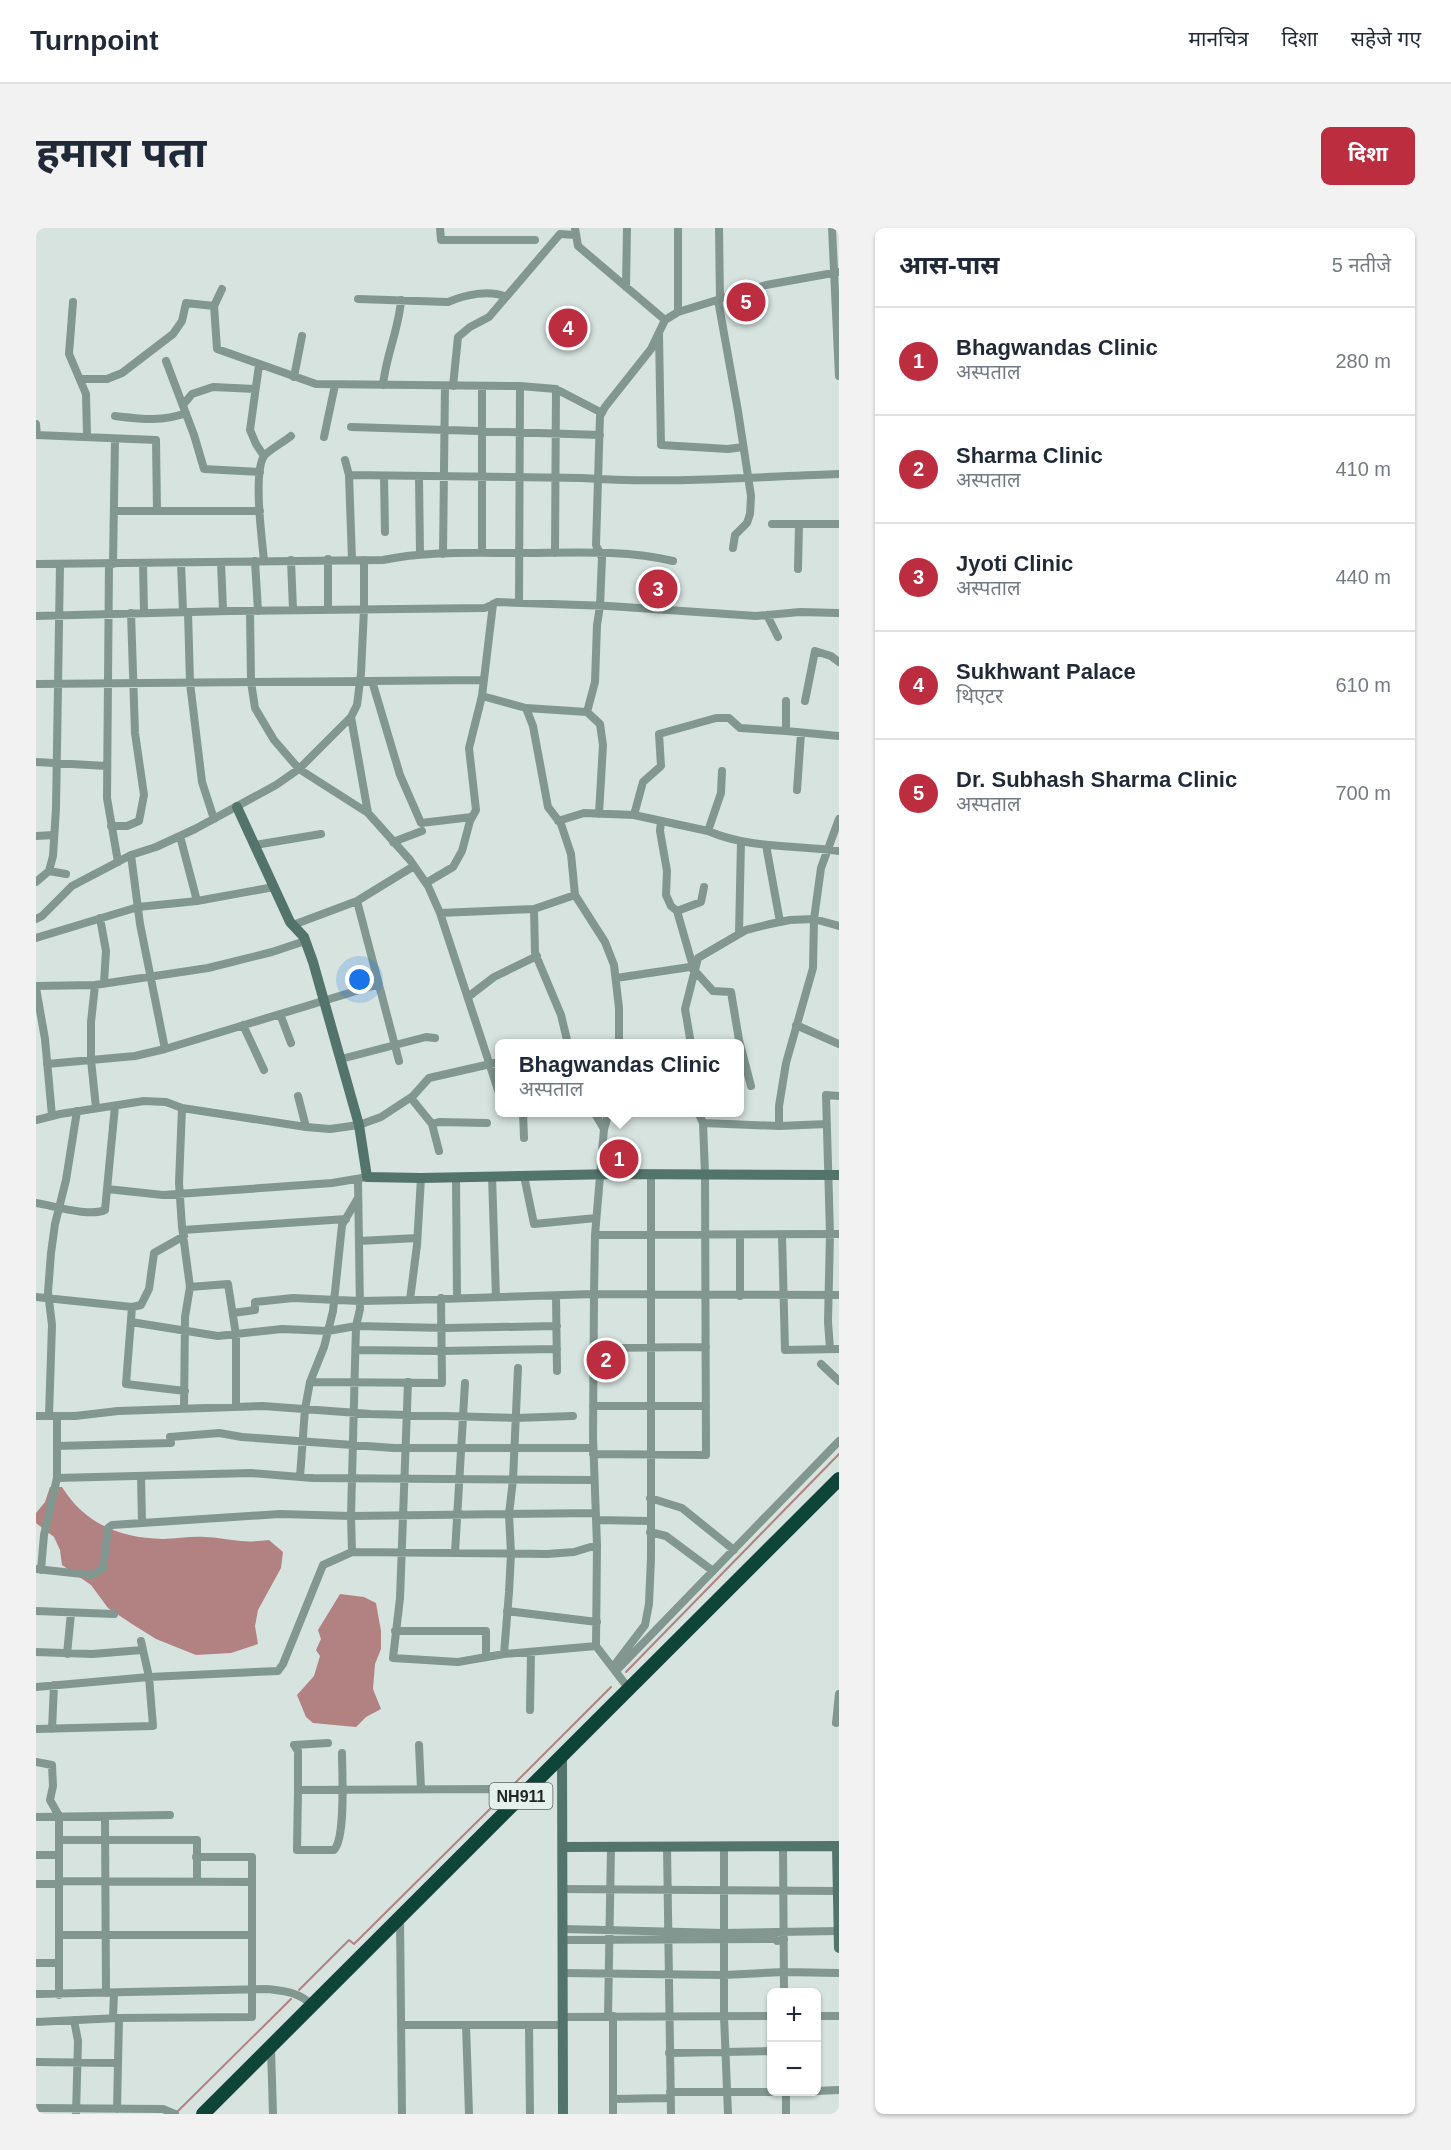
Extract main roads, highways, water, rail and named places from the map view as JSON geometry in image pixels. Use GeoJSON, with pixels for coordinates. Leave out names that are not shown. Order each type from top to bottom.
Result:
{"type":"FeatureCollection","features":[{"type":"Feature","properties":{"kind":"highway","name":"NH911"},"geometry":{"type":"LineString","coordinates":[[203,2114],[839,1479]]}},
{"type":"Feature","properties":{"kind":"waterway"},"geometry":{"type":"LineString","coordinates":[[626,1672],[839,1454]]}},
{"type":"Feature","properties":{"kind":"waterway"},"geometry":{"type":"LineString","coordinates":[[503,1795],[611,1687]]}},
{"type":"Feature","properties":{"kind":"waterway"},"geometry":{"type":"LineString","coordinates":[[299,1990],[349,1940],[354,1944],[496,1803]]}},
{"type":"Feature","properties":{"kind":"waterway"},"geometry":{"type":"LineString","coordinates":[[176,2113],[291,1999]]}},
{"type":"Feature","properties":{"kind":"place","name":"Dr. Subhash Sharma Clinic"},"geometry":{"type":"Point","coordinates":[746,302]}},
{"type":"Feature","properties":{"kind":"place","name":"Sukhwant Palace"},"geometry":{"type":"Point","coordinates":[568,328]}},
{"type":"Feature","properties":{"kind":"place","name":"Jyoti Clinic"},"geometry":{"type":"Point","coordinates":[658,589]}},
{"type":"Feature","properties":{"kind":"place","name":"Bhagwandas Clinic"},"geometry":{"type":"Point","coordinates":[619,1159]}},
{"type":"Feature","properties":{"kind":"place","name":"Sharma Clinic"},"geometry":{"type":"Point","coordinates":[606,1360]}}]}
